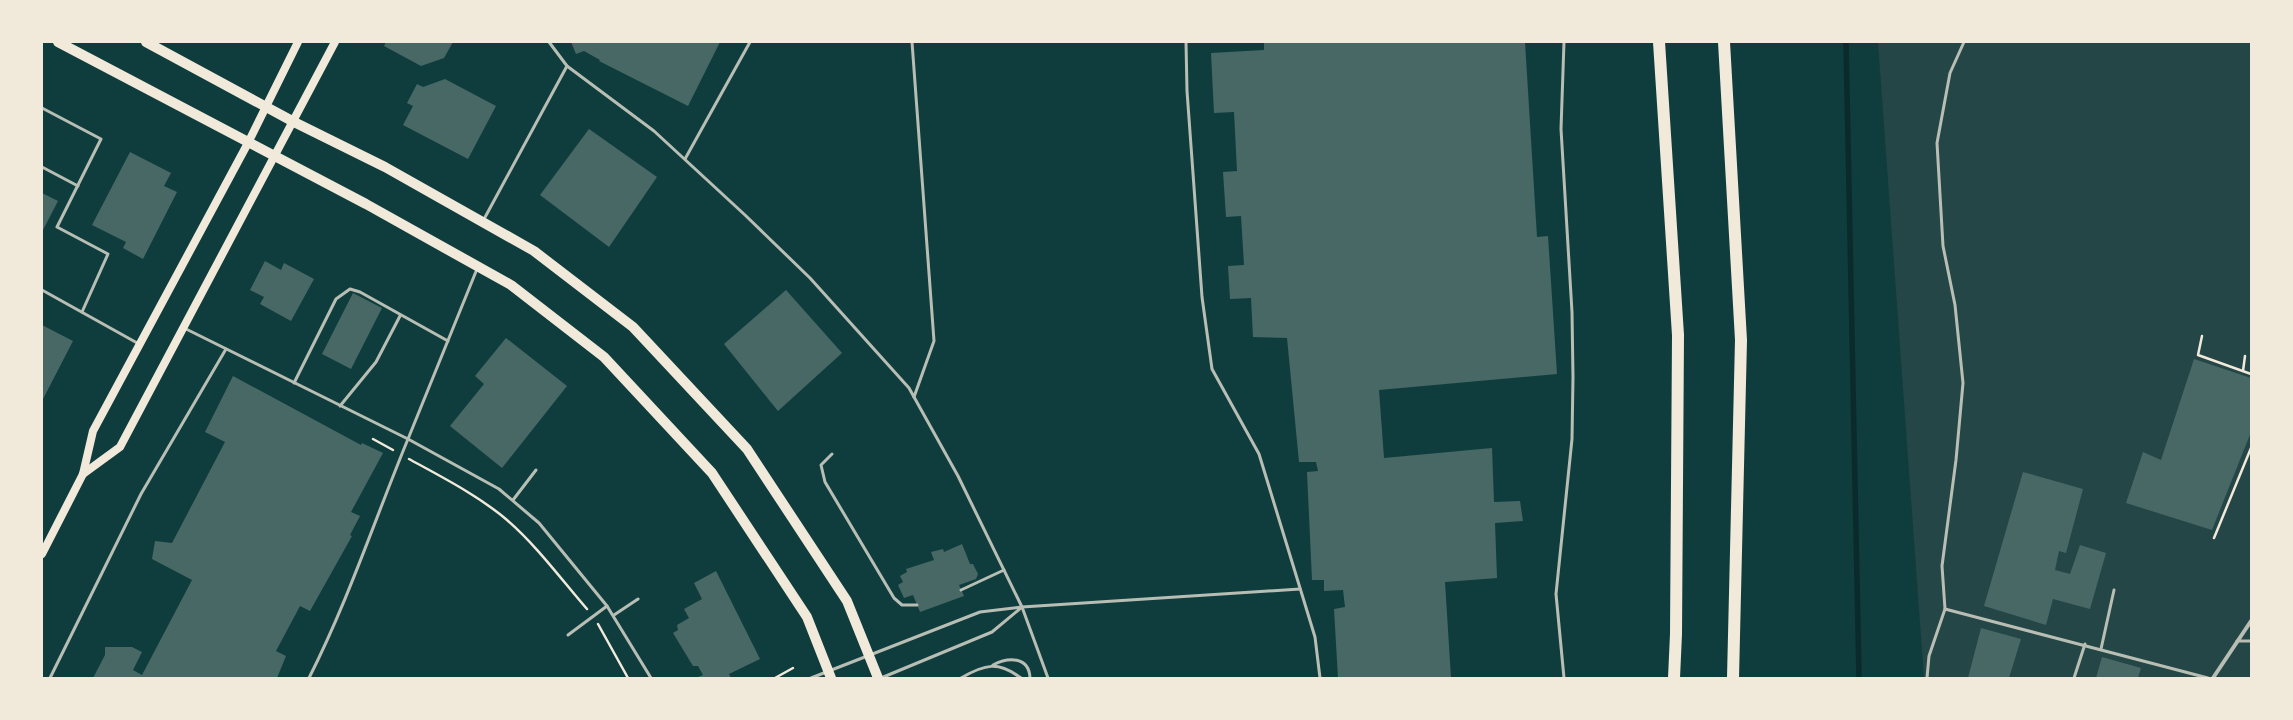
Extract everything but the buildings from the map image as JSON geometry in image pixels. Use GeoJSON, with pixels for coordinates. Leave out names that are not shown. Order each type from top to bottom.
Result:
{"type":"FeatureCollection","features":[{"type":"Feature","properties":{"kind":"highway"},"geometry":{"type":"LineString","coordinates":[[1659,42],[1678,335],[1676,634],[1674,678]]}},
{"type":"Feature","properties":{"kind":"highway"},"geometry":{"type":"LineString","coordinates":[[1724,42],[1741,340],[1734,678]]}},
{"type":"Feature","properties":{"kind":"highway"},"geometry":{"type":"LineString","coordinates":[[1667,678],[1676,634]]}},
{"type":"Feature","properties":{"kind":"main road"},"geometry":{"type":"LineString","coordinates":[[58,42],[275,158],[366,204],[511,285],[604,357],[712,473],[807,618],[830,674]]}},
{"type":"Feature","properties":{"kind":"main road"},"geometry":{"type":"LineString","coordinates":[[146,42],[294,122],[385,167],[534,251],[633,327],[747,449],[847,601],[868,655],[879,678]]}},
{"type":"Feature","properties":{"kind":"main road"},"geometry":{"type":"LineString","coordinates":[[42,554],[83,474],[93,431],[248,143],[298,42]]}},
{"type":"Feature","properties":{"kind":"main road"},"geometry":{"type":"LineString","coordinates":[[83,474],[120,447],[275,158],[335,42]]}},
{"type":"Feature","properties":{"kind":"street"},"geometry":{"type":"LineString","coordinates":[[2213,678],[2251,621]]}},
{"type":"Feature","properties":{"kind":"lane"},"geometry":{"type":"LineString","coordinates":[[548,42],[556,55],[567,66],[654,131],[810,278],[909,388],[955,470],[1022,606],[1048,678]]}},
{"type":"Feature","properties":{"kind":"lane"},"geometry":{"type":"LineString","coordinates":[[685,159],[750,42]]}},
{"type":"Feature","properties":{"kind":"lane"},"geometry":{"type":"LineString","coordinates":[[912,42],[934,341],[914,397]]}},
{"type":"Feature","properties":{"kind":"lane"},"geometry":{"type":"LineString","coordinates":[[1186,42],[1187,91],[1202,297],[1212,369],[1259,454],[1315,637],[1320,678]]}},
{"type":"Feature","properties":{"kind":"lane"},"geometry":{"type":"LineString","coordinates":[[1564,42],[1561,129],[1572,312],[1573,376],[1572,439],[1556,594],[1564,678]]}},
{"type":"Feature","properties":{"kind":"lane"},"geometry":{"type":"LineString","coordinates":[[1927,678],[1929,656],[1945,610],[1942,566],[1956,460],[1963,383],[1955,305],[1943,246],[1936,143],[1950,73],[1964,42]]}},
{"type":"Feature","properties":{"kind":"lane"},"geometry":{"type":"LineString","coordinates":[[483,222],[567,66]]}},
{"type":"Feature","properties":{"kind":"lane"},"geometry":{"type":"LineString","coordinates":[[42,108],[101,139],[57,227],[108,254],[82,312]]}},
{"type":"Feature","properties":{"kind":"lane"},"geometry":{"type":"LineString","coordinates":[[42,167],[78,186]]}},
{"type":"Feature","properties":{"kind":"lane"},"geometry":{"type":"LineString","coordinates":[[308,678],[329,638],[354,578],[402,454],[478,267]]}},
{"type":"Feature","properties":{"kind":"lane"},"geometry":{"type":"LineString","coordinates":[[294,383],[336,299],[345,291],[350,289],[360,292],[400,316],[448,341]]}},
{"type":"Feature","properties":{"kind":"lane"},"geometry":{"type":"LineString","coordinates":[[42,290],[140,344]]}},
{"type":"Feature","properties":{"kind":"lane"},"geometry":{"type":"LineString","coordinates":[[340,406],[376,362],[400,316]]}},
{"type":"Feature","properties":{"kind":"lane"},"geometry":{"type":"LineString","coordinates":[[184,328],[408,439],[461,467],[513,500],[539,523],[614,615],[651,678]]}},
{"type":"Feature","properties":{"kind":"lane"},"geometry":{"type":"LineString","coordinates":[[50,678],[141,494],[226,349]]}},
{"type":"Feature","properties":{"kind":"lane"},"geometry":{"type":"LineString","coordinates":[[832,454],[821,465],[825,482],[894,598],[902,604],[917,605]]}},
{"type":"Feature","properties":{"kind":"lane"},"geometry":{"type":"LineString","coordinates":[[513,500],[536,470]]}},
{"type":"Feature","properties":{"kind":"lane"},"geometry":{"type":"LineString","coordinates":[[961,590],[1004,570]]}},
{"type":"Feature","properties":{"kind":"lane"},"geometry":{"type":"LineString","coordinates":[[811,678],[830,674],[868,655],[980,612],[1022,606],[1300,590]]}},
{"type":"Feature","properties":{"kind":"lane"},"geometry":{"type":"LineString","coordinates":[[2101,649],[2114,590]]}},
{"type":"Feature","properties":{"kind":"lane"},"geometry":{"type":"LineString","coordinates":[[614,615],[638,599]]}},
{"type":"Feature","properties":{"kind":"lane"},"geometry":{"type":"LineString","coordinates":[[568,635],[607,606]]}},
{"type":"Feature","properties":{"kind":"lane"},"geometry":{"type":"LineString","coordinates":[[879,678],[992,632],[1022,606]]}},
{"type":"Feature","properties":{"kind":"lane"},"geometry":{"type":"LineString","coordinates":[[1945,610],[2085,644],[2208,678]]}},
{"type":"Feature","properties":{"kind":"lane"},"geometry":{"type":"LineString","coordinates":[[2237,641],[2251,641]]}},
{"type":"Feature","properties":{"kind":"lane"},"geometry":{"type":"LineString","coordinates":[[2074,678],[2085,644]]}},
{"type":"Feature","properties":{"kind":"lane"},"geometry":{"type":"LineString","coordinates":[[961,678],[975,670],[992,665],[1004,659],[1015,659],[1024,663],[1030,672],[1030,678]]}},
{"type":"Feature","properties":{"kind":"lane"},"geometry":{"type":"LineString","coordinates":[[992,665],[1007,668],[1021,678]]}},
{"type":"Feature","properties":{"kind":"path"},"geometry":{"type":"LineString","coordinates":[[2202,336],[2198,355],[2251,374]]}},
{"type":"Feature","properties":{"kind":"path"},"geometry":{"type":"LineString","coordinates":[[2243,371],[2245,356]]}},
{"type":"Feature","properties":{"kind":"path"},"geometry":{"type":"LineString","coordinates":[[373,439],[402,454],[473,496],[507,520],[545,558],[593,616],[628,678]]}},
{"type":"Feature","properties":{"kind":"path"},"geometry":{"type":"LineString","coordinates":[[2214,538],[2251,448]]}},
{"type":"Feature","properties":{"kind":"path"},"geometry":{"type":"LineString","coordinates":[[775,678],[793,668]]}},
{"type":"Feature","properties":{"kind":"shaded area"},"geometry":{"type":"Polygon","coordinates":[[[1878,42],[2251,42],[2251,678],[1924,678],[1878,42]]]}},
{"type":"Feature","properties":{"kind":"waterway"},"geometry":{"type":"LineString","coordinates":[[1846,42],[1859,678]]}}]}
